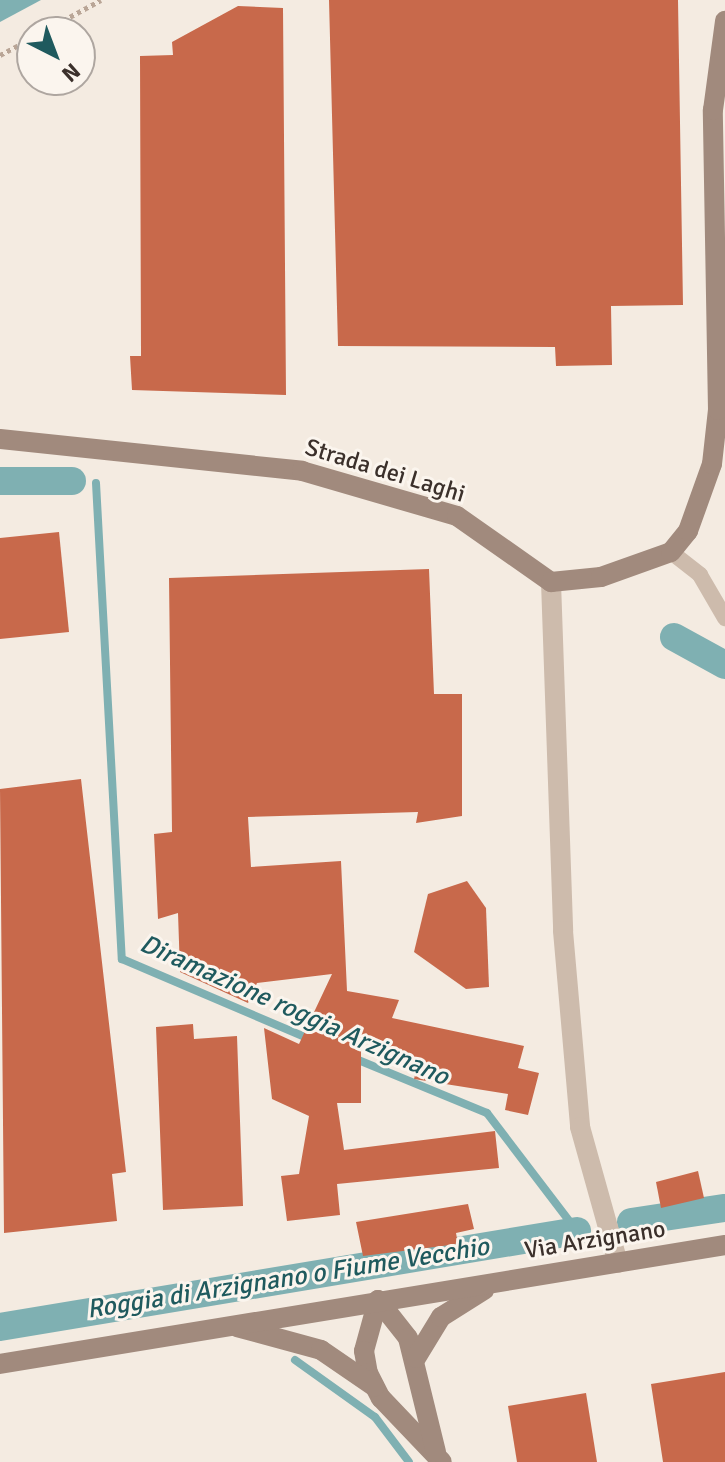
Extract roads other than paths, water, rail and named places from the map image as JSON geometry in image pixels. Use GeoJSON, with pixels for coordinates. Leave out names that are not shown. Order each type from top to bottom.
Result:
{"type":"FeatureCollection","features":[{"type":"Feature","properties":{"kind":"street"},"geometry":{"type":"LineString","coordinates":[[618,1263],[580,1127],[563,931],[551,582],[601,577],[671,552],[688,531],[712,464],[718,410],[713,110],[725,21]]}},
{"type":"Feature","properties":{"kind":"street","name":"Strada dei Laghi"},"geometry":{"type":"LineString","coordinates":[[0,439],[302,471],[457,516],[551,582]]}},
{"type":"Feature","properties":{"kind":"street","name":"Via Arzignano"},"geometry":{"type":"LineString","coordinates":[[0,1364],[725,1245]]}},
{"type":"Feature","properties":{"kind":"street"},"geometry":{"type":"LineString","coordinates":[[416,1358],[441,1317],[502,1281]]}},
{"type":"Feature","properties":{"kind":"street"},"geometry":{"type":"LineString","coordinates":[[378,1300],[416,1358],[439,1457]]}},
{"type":"Feature","properties":{"kind":"street"},"geometry":{"type":"LineString","coordinates":[[375,1387],[364,1351],[378,1300]]}},
{"type":"Feature","properties":{"kind":"street"},"geometry":{"type":"LineString","coordinates":[[225,1325],[321,1350],[375,1387],[439,1457]]}},
{"type":"Feature","properties":{"kind":"lane"},"geometry":{"type":"LineString","coordinates":[[671,552],[700,575],[725,618]]}},
{"type":"Feature","properties":{"kind":"water"},"geometry":{"type":"Polygon","coordinates":[[[0,0],[41,0],[0,22],[0,0]]]}},
{"type":"Feature","properties":{"kind":"waterway"},"geometry":{"type":"LineString","coordinates":[[0,481],[72,481]]}},
{"type":"Feature","properties":{"kind":"waterway","name":"Diramazione roggia Arzignano"},"geometry":{"type":"LineString","coordinates":[[96,483],[122,959],[310,1039]]}},
{"type":"Feature","properties":{"kind":"waterway"},"geometry":{"type":"LineString","coordinates":[[674,637],[725,665]]}},
{"type":"Feature","properties":{"kind":"waterway","name":"Diramazione roggia Arzignano"},"geometry":{"type":"LineString","coordinates":[[351,1057],[487,1113],[577,1231]]}},
{"type":"Feature","properties":{"kind":"waterway","name":"Roggia di Arzignano o Fiume Vecchio"},"geometry":{"type":"LineString","coordinates":[[631,1222],[725,1208]]}},
{"type":"Feature","properties":{"kind":"waterway","name":"Roggia di Arzignano o Fiume Vecchio"},"geometry":{"type":"LineString","coordinates":[[0,1327],[577,1231]]}},
{"type":"Feature","properties":{"kind":"waterway"},"geometry":{"type":"LineString","coordinates":[[295,1360],[375,1417],[409,1462]]}}]}
